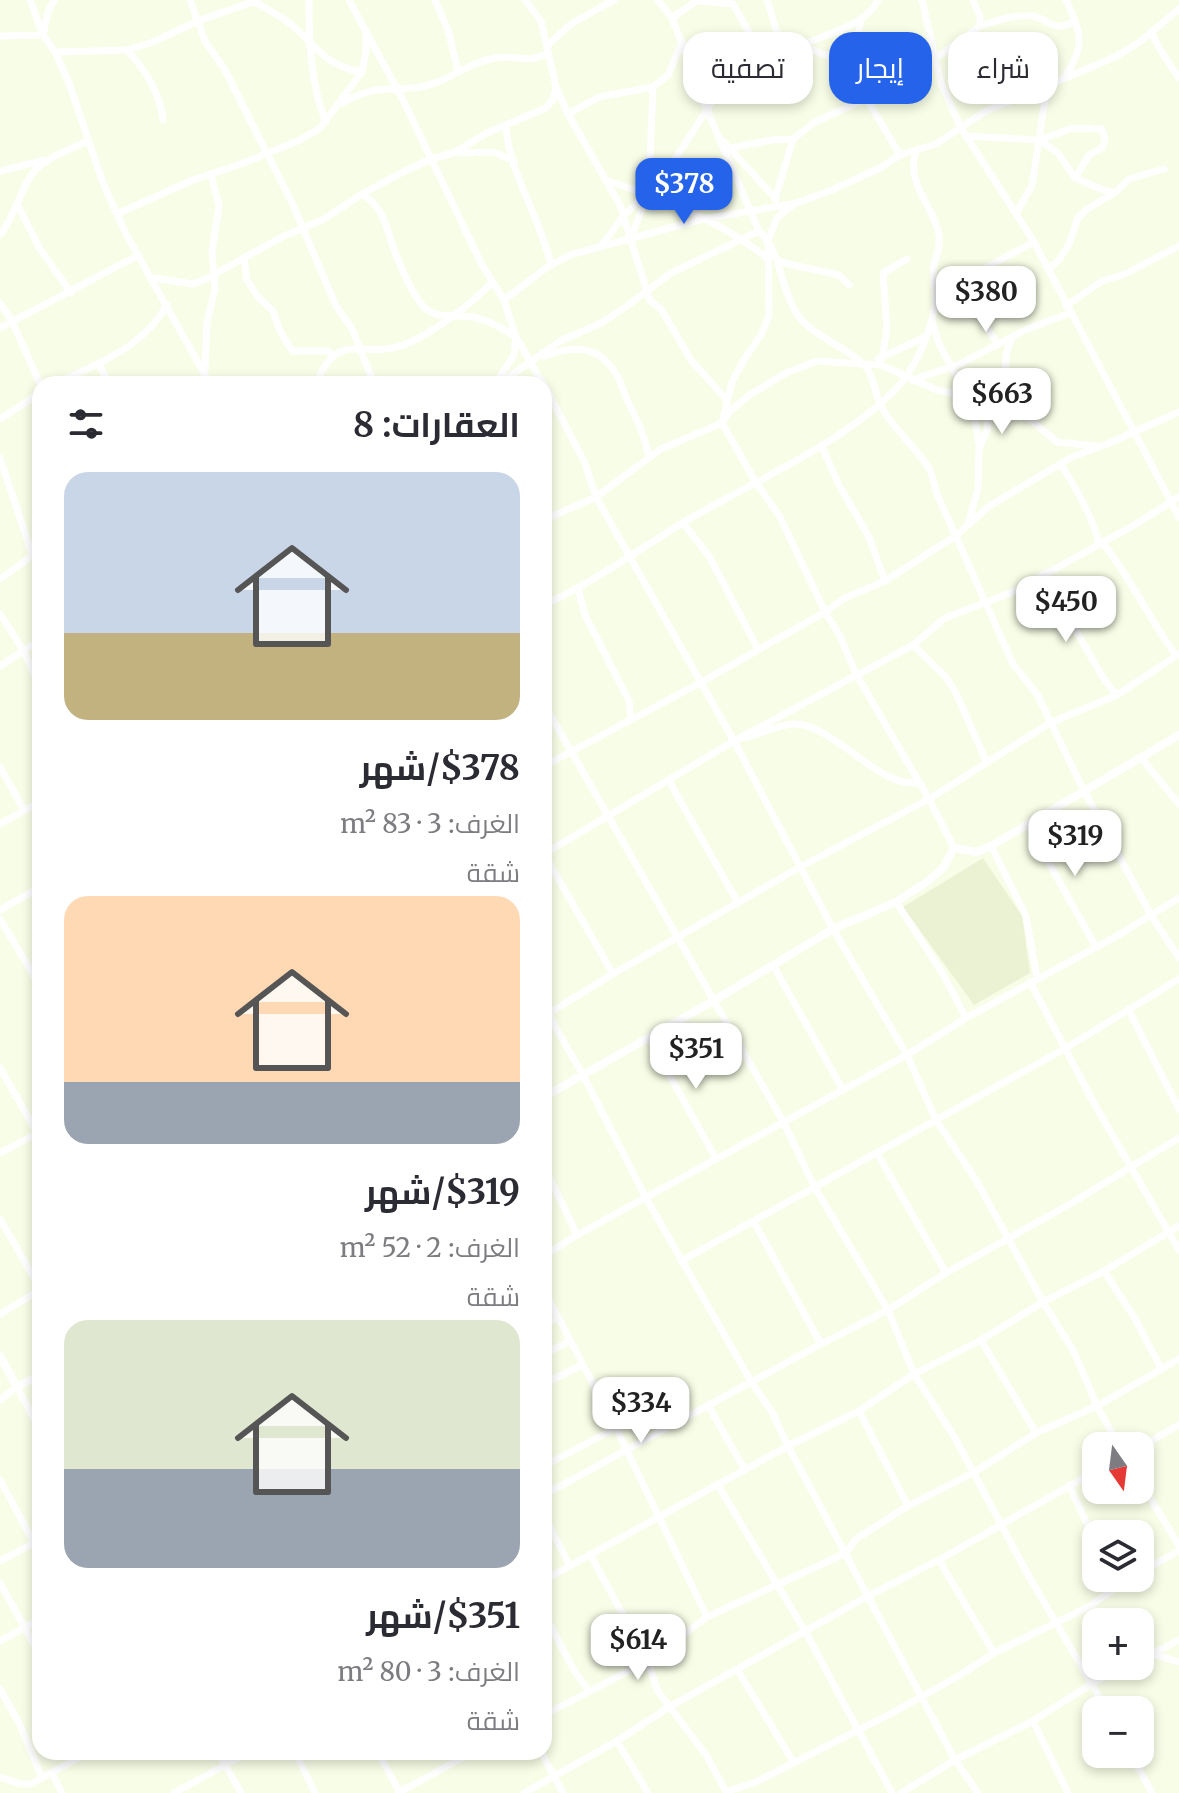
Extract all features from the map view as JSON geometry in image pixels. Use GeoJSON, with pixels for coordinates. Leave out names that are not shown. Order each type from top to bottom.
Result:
{"type":"FeatureCollection","features":[{"type":"Feature","properties":{"kind":"street"},"geometry":{"type":"LineString","coordinates":[[30,0],[43,35],[55,52],[69,83],[117,214],[207,376]]}},
{"type":"Feature","properties":{"kind":"street"},"geometry":{"type":"LineString","coordinates":[[43,35],[54,0]]}},
{"type":"Feature","properties":{"kind":"street"},"geometry":{"type":"LineString","coordinates":[[190,0],[205,41],[225,70],[267,153],[336,306],[352,329],[370,376]]}},
{"type":"Feature","properties":{"kind":"street"},"geometry":{"type":"LineString","coordinates":[[309,0],[309,44],[317,101],[326,122]]}},
{"type":"Feature","properties":{"kind":"street"},"geometry":{"type":"LineString","coordinates":[[349,0],[397,87],[492,282],[504,300],[516,337],[539,376]]}},
{"type":"Feature","properties":{"kind":"street"},"geometry":{"type":"LineString","coordinates":[[435,0],[448,30],[458,71]]}},
{"type":"Feature","properties":{"kind":"street"},"geometry":{"type":"LineString","coordinates":[[525,0],[541,21],[556,87],[568,114],[586,149],[608,181],[624,215],[650,301],[661,309],[691,360],[727,400]]}},
{"type":"Feature","properties":{"kind":"street"},"geometry":{"type":"LineString","coordinates":[[339,105],[361,93],[421,87],[478,61],[500,57],[535,59],[571,24],[614,0]]}},
{"type":"Feature","properties":{"kind":"street"},"geometry":{"type":"LineString","coordinates":[[568,114],[599,97],[653,87],[668,75],[682,42],[672,18],[658,0]]}},
{"type":"Feature","properties":{"kind":"street"},"geometry":{"type":"LineString","coordinates":[[767,0],[777,32]]}},
{"type":"Feature","properties":{"kind":"street"},"geometry":{"type":"LineString","coordinates":[[813,41],[861,19],[873,10],[878,0]]}},
{"type":"Feature","properties":{"kind":"street"},"geometry":{"type":"LineString","coordinates":[[931,0],[923,4],[941,83],[961,128],[1034,242],[1179,517]]}},
{"type":"Feature","properties":{"kind":"street"},"geometry":{"type":"LineString","coordinates":[[973,0],[980,16],[980,26]]}},
{"type":"Feature","properties":{"kind":"street"},"geometry":{"type":"LineString","coordinates":[[1063,79],[1080,51],[1066,0]]}},
{"type":"Feature","properties":{"kind":"street"},"geometry":{"type":"LineString","coordinates":[[55,52],[127,50],[256,1],[292,24],[309,44],[344,69],[362,72]]}},
{"type":"Feature","properties":{"kind":"street"},"geometry":{"type":"LineString","coordinates":[[672,18],[698,1],[733,4],[749,32]]}},
{"type":"Feature","properties":{"kind":"street"},"geometry":{"type":"LineString","coordinates":[[1058,81],[1115,57],[1140,42],[1179,9]]}},
{"type":"Feature","properties":{"kind":"street"},"geometry":{"type":"LineString","coordinates":[[936,58],[980,26],[1021,16],[1036,17],[1059,27],[1074,21]]}},
{"type":"Feature","properties":{"kind":"street"},"geometry":{"type":"LineString","coordinates":[[859,32],[861,19]]}},
{"type":"Feature","properties":{"kind":"street"},"geometry":{"type":"LineString","coordinates":[[117,214],[300,140],[320,128],[362,72],[366,29]]}},
{"type":"Feature","properties":{"kind":"street"},"geometry":{"type":"LineString","coordinates":[[1151,31],[1179,78]]}},
{"type":"Feature","properties":{"kind":"street"},"geometry":{"type":"LineString","coordinates":[[0,36],[43,35]]}},
{"type":"Feature","properties":{"kind":"street"},"geometry":{"type":"LineString","coordinates":[[127,50],[154,87],[163,120]]}},
{"type":"Feature","properties":{"kind":"street"},"geometry":{"type":"LineString","coordinates":[[153,278],[193,284],[214,275],[324,219],[362,194],[431,159],[453,153],[544,109],[553,100],[556,87]]}},
{"type":"Feature","properties":{"kind":"street"},"geometry":{"type":"LineString","coordinates":[[631,238],[648,194],[646,178],[650,160],[653,87]]}},
{"type":"Feature","properties":{"kind":"street"},"geometry":{"type":"LineString","coordinates":[[705,104],[759,231],[768,240],[779,262],[785,291],[798,316],[865,364],[880,404],[892,425],[930,470],[937,494],[1013,664],[1037,694],[1084,791],[1151,915],[1179,958]]}},
{"type":"Feature","properties":{"kind":"street"},"geometry":{"type":"LineString","coordinates":[[601,246],[624,215],[648,194],[684,148],[711,104]]}},
{"type":"Feature","properties":{"kind":"street"},"geometry":{"type":"LineString","coordinates":[[731,148],[793,139],[815,122],[855,104]]}},
{"type":"Feature","properties":{"kind":"street"},"geometry":{"type":"LineString","coordinates":[[869,104],[900,155]]}},
{"type":"Feature","properties":{"kind":"street"},"geometry":{"type":"LineString","coordinates":[[504,300],[551,265],[570,255],[703,219],[794,204],[880,168],[900,155],[936,144],[986,111],[1003,104]]}},
{"type":"Feature","properties":{"kind":"street"},"geometry":{"type":"LineString","coordinates":[[1016,213],[1032,186],[1043,104]]}},
{"type":"Feature","properties":{"kind":"street"},"geometry":{"type":"LineString","coordinates":[[506,125],[514,161],[546,242],[551,265]]}},
{"type":"Feature","properties":{"kind":"street"},"geometry":{"type":"LineString","coordinates":[[966,136],[1039,140],[1073,128],[1102,129],[1105,139],[1102,148],[1089,155],[1075,178]]}},
{"type":"Feature","properties":{"kind":"street"},"geometry":{"type":"LineString","coordinates":[[719,136],[775,199],[794,204]]}},
{"type":"Feature","properties":{"kind":"street"},"geometry":{"type":"LineString","coordinates":[[775,199],[793,139]]}},
{"type":"Feature","properties":{"kind":"street"},"geometry":{"type":"LineString","coordinates":[[1039,140],[1058,153],[1075,178],[1093,183],[1108,192],[1116,192]]}},
{"type":"Feature","properties":{"kind":"street"},"geometry":{"type":"LineString","coordinates":[[0,160],[3,171],[51,158],[88,141]]}},
{"type":"Feature","properties":{"kind":"street"},"geometry":{"type":"LineString","coordinates":[[552,601],[578,589],[683,523],[821,445],[880,404],[909,378],[932,320],[936,302],[934,266],[940,247],[939,232],[914,173],[916,150]]}},
{"type":"Feature","properties":{"kind":"street"},"geometry":{"type":"LineString","coordinates":[[453,153],[494,152],[514,161]]}},
{"type":"Feature","properties":{"kind":"street"},"geometry":{"type":"LineString","coordinates":[[0,235],[33,174],[51,158]]}},
{"type":"Feature","properties":{"kind":"street"},"geometry":{"type":"LineString","coordinates":[[1048,270],[1059,260],[1069,244],[1078,218],[1087,209],[1116,192],[1129,179],[1164,169]]}},
{"type":"Feature","properties":{"kind":"street"},"geometry":{"type":"LineString","coordinates":[[205,372],[207,323],[213,304],[212,251],[219,206],[211,174]]}},
{"type":"Feature","properties":{"kind":"street"},"geometry":{"type":"LineString","coordinates":[[608,181],[648,194],[703,219],[742,240],[768,259]]}},
{"type":"Feature","properties":{"kind":"street"},"geometry":{"type":"LineString","coordinates":[[362,194],[380,210],[388,226],[394,251],[424,308],[438,316],[475,317],[497,325],[516,337]]}},
{"type":"Feature","properties":{"kind":"street"},"geometry":{"type":"LineString","coordinates":[[794,204],[777,218],[768,240],[769,316],[732,382],[722,423],[780,517],[856,674],[921,784],[954,848]]}},
{"type":"Feature","properties":{"kind":"street"},"geometry":{"type":"LineString","coordinates":[[18,206],[40,249],[71,293]]}},
{"type":"Feature","properties":{"kind":"street"},"geometry":{"type":"LineString","coordinates":[[509,376],[560,341],[599,324],[647,293],[671,273],[759,231]]}},
{"type":"Feature","properties":{"kind":"street"},"geometry":{"type":"LineString","coordinates":[[936,302],[959,284],[1034,242]]}},
{"type":"Feature","properties":{"kind":"street"},"geometry":{"type":"LineString","coordinates":[[909,378],[951,367],[998,345],[1068,310],[1102,281],[1125,274],[1179,246]]}},
{"type":"Feature","properties":{"kind":"street"},"geometry":{"type":"LineString","coordinates":[[0,328],[139,255]]}},
{"type":"Feature","properties":{"kind":"street"},"geometry":{"type":"LineString","coordinates":[[244,258],[247,280],[258,297],[273,311],[292,351],[328,351],[332,356]]}},
{"type":"Feature","properties":{"kind":"street"},"geometry":{"type":"LineString","coordinates":[[882,358],[887,329],[883,273],[907,259]]}},
{"type":"Feature","properties":{"kind":"street"},"geometry":{"type":"LineString","coordinates":[[779,262],[839,275],[849,285]]}},
{"type":"Feature","properties":{"kind":"street"},"geometry":{"type":"LineString","coordinates":[[320,376],[328,359],[339,351],[358,348],[381,351],[405,344],[453,315],[483,293],[492,282]]}},
{"type":"Feature","properties":{"kind":"street"},"geometry":{"type":"LineString","coordinates":[[959,284],[998,345]]}},
{"type":"Feature","properties":{"kind":"street"},"geometry":{"type":"LineString","coordinates":[[0,303],[12,321],[36,376]]}},
{"type":"Feature","properties":{"kind":"street"},"geometry":{"type":"LineString","coordinates":[[74,376],[99,365],[148,332],[167,305]]}},
{"type":"Feature","properties":{"kind":"street"},"geometry":{"type":"LineString","coordinates":[[932,320],[939,344],[973,407],[979,449],[978,489],[967,526]]}},
{"type":"Feature","properties":{"kind":"street"},"geometry":{"type":"LineString","coordinates":[[502,376],[514,355],[516,337]]}},
{"type":"Feature","properties":{"kind":"street"},"geometry":{"type":"LineString","coordinates":[[865,364],[926,337]]}},
{"type":"Feature","properties":{"kind":"street"},"geometry":{"type":"LineString","coordinates":[[979,449],[993,401],[1003,385],[1012,337]]}},
{"type":"Feature","properties":{"kind":"street"},"geometry":{"type":"LineString","coordinates":[[531,361],[576,347],[594,351],[607,360],[637,415],[649,457]]}},
{"type":"Feature","properties":{"kind":"street"},"geometry":{"type":"LineString","coordinates":[[552,516],[596,497],[661,449],[722,423],[730,411],[748,396],[786,373],[817,361],[881,365],[937,390],[1005,404],[1022,413],[1057,442],[1082,446],[1105,445]]}},
{"type":"Feature","properties":{"kind":"street"},"geometry":{"type":"LineString","coordinates":[[99,365],[105,376]]}},
{"type":"Feature","properties":{"kind":"street"},"geometry":{"type":"LineString","coordinates":[[0,419],[32,398]]}},
{"type":"Feature","properties":{"kind":"street"},"geometry":{"type":"LineString","coordinates":[[552,400],[585,463],[596,497],[734,741],[833,929],[907,1055],[936,1120],[976,1180],[1074,1352],[1111,1432]]}},
{"type":"Feature","properties":{"kind":"street"},"geometry":{"type":"LineString","coordinates":[[552,761],[700,683],[845,598],[885,581],[957,535],[989,506],[1074,456],[1179,412]]}},
{"type":"Feature","properties":{"kind":"street"},"geometry":{"type":"LineString","coordinates":[[821,445],[839,485],[869,537],[885,581]]}},
{"type":"Feature","properties":{"kind":"street"},"geometry":{"type":"LineString","coordinates":[[0,458],[32,542]]}},
{"type":"Feature","properties":{"kind":"street"},"geometry":{"type":"LineString","coordinates":[[552,1009],[802,866],[929,799],[1050,723],[1117,695],[1178,655],[1153,621],[1123,568],[1101,543],[1069,476],[1060,464]]}},
{"type":"Feature","properties":{"kind":"street"},"geometry":{"type":"LineString","coordinates":[[552,849],[734,741],[913,645],[945,618],[1015,591],[1179,497]]}},
{"type":"Feature","properties":{"kind":"street"},"geometry":{"type":"LineString","coordinates":[[683,523],[709,556],[758,649]]}},
{"type":"Feature","properties":{"kind":"street"},"geometry":{"type":"LineString","coordinates":[[0,579],[32,555]]}},
{"type":"Feature","properties":{"kind":"street"},"geometry":{"type":"LineString","coordinates":[[1043,574],[1105,681],[1117,695]]}},
{"type":"Feature","properties":{"kind":"street"},"geometry":{"type":"LineString","coordinates":[[578,589],[585,615],[629,701],[631,720]]}},
{"type":"Feature","properties":{"kind":"street"},"geometry":{"type":"LineString","coordinates":[[0,614],[32,669]]}},
{"type":"Feature","properties":{"kind":"street"},"geometry":{"type":"LineString","coordinates":[[0,666],[32,645]]}},
{"type":"Feature","properties":{"kind":"street"},"geometry":{"type":"LineString","coordinates":[[913,645],[945,676],[955,691],[987,763]]}},
{"type":"Feature","properties":{"kind":"street"},"geometry":{"type":"LineString","coordinates":[[552,718],[784,1123],[814,1186],[888,1310],[914,1374],[955,1438],[1056,1624],[1100,1696]]}},
{"type":"Feature","properties":{"kind":"street"},"geometry":{"type":"LineString","coordinates":[[734,741],[792,724],[808,726],[897,780],[921,784]]}},
{"type":"Feature","properties":{"kind":"street"},"geometry":{"type":"LineString","coordinates":[[954,848],[977,852],[991,846],[1179,735]]}},
{"type":"Feature","properties":{"kind":"street"},"geometry":{"type":"LineString","coordinates":[[1142,759],[1179,804]]}},
{"type":"Feature","properties":{"kind":"street"},"geometry":{"type":"LineString","coordinates":[[0,767],[24,810]]}},
{"type":"Feature","properties":{"kind":"street"},"geometry":{"type":"LineString","coordinates":[[669,781],[738,903]]}},
{"type":"Feature","properties":{"kind":"street"},"geometry":{"type":"LineString","coordinates":[[0,824],[32,806]]}},
{"type":"Feature","properties":{"kind":"street"},"geometry":{"type":"LineString","coordinates":[[1027,824],[1096,947]]}},
{"type":"Feature","properties":{"kind":"street"},"geometry":{"type":"LineString","coordinates":[[991,846],[1026,916],[1034,980],[1066,1048],[1179,1250]]}},
{"type":"Feature","properties":{"kind":"street"},"geometry":{"type":"LineString","coordinates":[[552,1092],[833,929],[896,902],[943,868],[954,848]]}},
{"type":"Feature","properties":{"kind":"street"},"geometry":{"type":"LineString","coordinates":[[552,868],[613,974]]}},
{"type":"Feature","properties":{"kind":"street"},"geometry":{"type":"LineString","coordinates":[[0,910],[32,892]]}},
{"type":"Feature","properties":{"kind":"street"},"geometry":{"type":"LineString","coordinates":[[552,1251],[907,1055],[966,1018],[1179,898]]}},
{"type":"Feature","properties":{"kind":"street"},"geometry":{"type":"LineString","coordinates":[[896,902],[943,974],[966,1018]]}},
{"type":"Feature","properties":{"kind":"street"},"geometry":{"type":"LineString","coordinates":[[0,919],[32,973]]}},
{"type":"Feature","properties":{"kind":"street"},"geometry":{"type":"LineString","coordinates":[[773,965],[843,1090]]}},
{"type":"Feature","properties":{"kind":"street"},"geometry":{"type":"LineString","coordinates":[[681,1261],[1066,1048],[1179,979]]}},
{"type":"Feature","properties":{"kind":"street"},"geometry":{"type":"LineString","coordinates":[[1128,1009],[1179,1109]]}},
{"type":"Feature","properties":{"kind":"street"},"geometry":{"type":"LineString","coordinates":[[552,1024],[583,1075],[681,1261],[772,1412],[955,1760],[978,1793]]}},
{"type":"Feature","properties":{"kind":"street"},"geometry":{"type":"LineString","coordinates":[[649,1038],[716,1159]]}},
{"type":"Feature","properties":{"kind":"street"},"geometry":{"type":"LineString","coordinates":[[0,1068],[3,1078],[32,1123]]}},
{"type":"Feature","properties":{"kind":"street"},"geometry":{"type":"LineString","coordinates":[[0,1153],[32,1137]]}},
{"type":"Feature","properties":{"kind":"street"},"geometry":{"type":"LineString","coordinates":[[552,1491],[888,1310],[1179,1138]]}},
{"type":"Feature","properties":{"kind":"street"},"geometry":{"type":"LineString","coordinates":[[877,1153],[946,1273]]}},
{"type":"Feature","properties":{"kind":"street"},"geometry":{"type":"LineString","coordinates":[[552,1183],[577,1235]]}},
{"type":"Feature","properties":{"kind":"street"},"geometry":{"type":"LineString","coordinates":[[0,1219],[32,1275]]}},
{"type":"Feature","properties":{"kind":"street"},"geometry":{"type":"LineString","coordinates":[[754,1222],[821,1344]]}},
{"type":"Feature","properties":{"kind":"street"},"geometry":{"type":"LineString","coordinates":[[552,1576],[788,1446],[859,1411],[914,1374],[981,1340],[1179,1226]]}},
{"type":"Feature","properties":{"kind":"street"},"geometry":{"type":"LineString","coordinates":[[1104,1271],[1134,1317],[1161,1368]]}},
{"type":"Feature","properties":{"kind":"street"},"geometry":{"type":"LineString","coordinates":[[0,1314],[32,1294]]}},
{"type":"Feature","properties":{"kind":"street"},"geometry":{"type":"LineString","coordinates":[[552,1306],[616,1428],[707,1617]]}},
{"type":"Feature","properties":{"kind":"street"},"geometry":{"type":"LineString","coordinates":[[552,1320],[558,1317]]}},
{"type":"Feature","properties":{"kind":"street"},"geometry":{"type":"LineString","coordinates":[[981,1340],[1036,1433]]}},
{"type":"Feature","properties":{"kind":"street"},"geometry":{"type":"LineString","coordinates":[[552,1351],[569,1341]]}},
{"type":"Feature","properties":{"kind":"street"},"geometry":{"type":"LineString","coordinates":[[0,1356],[32,1415]]}},
{"type":"Feature","properties":{"kind":"street"},"geometry":{"type":"LineString","coordinates":[[552,1711],[648,1661],[707,1617],[846,1553],[856,1539],[908,1506],[973,1473],[1036,1433],[1097,1406],[1179,1359]]}},
{"type":"Feature","properties":{"kind":"street"},"geometry":{"type":"LineString","coordinates":[[552,1380],[582,1365]]}},
{"type":"Feature","properties":{"kind":"street"},"geometry":{"type":"LineString","coordinates":[[0,1400],[32,1379]]}},
{"type":"Feature","properties":{"kind":"street"},"geometry":{"type":"LineString","coordinates":[[709,1407],[745,1470]]}},
{"type":"Feature","properties":{"kind":"street"},"geometry":{"type":"LineString","coordinates":[[859,1411],[908,1506]]}},
{"type":"Feature","properties":{"kind":"street"},"geometry":{"type":"LineString","coordinates":[[1154,1439],[1179,1425]]}},
{"type":"Feature","properties":{"kind":"street"},"geometry":{"type":"LineString","coordinates":[[552,1462],[616,1428]]}},
{"type":"Feature","properties":{"kind":"street"},"geometry":{"type":"LineString","coordinates":[[524,1793],[617,1741],[669,1707],[1082,1478]]}},
{"type":"Feature","properties":{"kind":"street"},"geometry":{"type":"LineString","coordinates":[[0,1480],[32,1534]]}},
{"type":"Feature","properties":{"kind":"street"},"geometry":{"type":"LineString","coordinates":[[718,1485],[805,1631],[892,1793]]}},
{"type":"Feature","properties":{"kind":"street"},"geometry":{"type":"LineString","coordinates":[[1069,1485],[1085,1520]]}},
{"type":"Feature","properties":{"kind":"street"},"geometry":{"type":"LineString","coordinates":[[1153,1504],[1179,1548],[1154,1563]]}},
{"type":"Feature","properties":{"kind":"street"},"geometry":{"type":"LineString","coordinates":[[552,1531],[570,1566]]}},
{"type":"Feature","properties":{"kind":"street"},"geometry":{"type":"LineString","coordinates":[[0,1561],[32,1545]]}},
{"type":"Feature","properties":{"kind":"street"},"geometry":{"type":"LineString","coordinates":[[590,1554],[648,1661],[657,1690],[706,1755],[728,1792],[794,1763],[994,1653],[1056,1624],[1101,1592]]}},
{"type":"Feature","properties":{"kind":"street"},"geometry":{"type":"LineString","coordinates":[[939,1560],[994,1653]]}},
{"type":"Feature","properties":{"kind":"street"},"geometry":{"type":"LineString","coordinates":[[0,1583],[32,1639]]}},
{"type":"Feature","properties":{"kind":"street"},"geometry":{"type":"LineString","coordinates":[[0,1641],[32,1624]]}},
{"type":"Feature","properties":{"kind":"street"},"geometry":{"type":"LineString","coordinates":[[552,1629],[589,1691]]}},
{"type":"Feature","properties":{"kind":"street"},"geometry":{"type":"LineString","coordinates":[[1154,1653],[1179,1640]]}},
{"type":"Feature","properties":{"kind":"street"},"geometry":{"type":"LineString","coordinates":[[1154,1655],[1179,1662]]}},
{"type":"Feature","properties":{"kind":"street"},"geometry":{"type":"LineString","coordinates":[[737,1669],[794,1763]]}},
{"type":"Feature","properties":{"kind":"street"},"geometry":{"type":"LineString","coordinates":[[901,1793],[955,1760],[1033,1721],[1099,1680]]}},
{"type":"Feature","properties":{"kind":"street"},"geometry":{"type":"LineString","coordinates":[[0,1689],[32,1754]]}},
{"type":"Feature","properties":{"kind":"street"},"geometry":{"type":"LineString","coordinates":[[1033,1721],[1068,1793]]}},
{"type":"Feature","properties":{"kind":"street"},"geometry":{"type":"LineString","coordinates":[[617,1741],[648,1793]]}},
{"type":"Feature","properties":{"kind":"street"},"geometry":{"type":"LineString","coordinates":[[35,1760],[42,1778]]}},
{"type":"Feature","properties":{"kind":"street"},"geometry":{"type":"LineString","coordinates":[[0,1777],[20,1784],[31,1784],[75,1760]]}},
{"type":"Feature","properties":{"kind":"street"},"geometry":{"type":"LineString","coordinates":[[224,1760],[241,1793]]}},
{"type":"Feature","properties":{"kind":"street"},"geometry":{"type":"LineString","coordinates":[[176,1792],[234,1760]]}},
{"type":"Feature","properties":{"kind":"street"},"geometry":{"type":"LineString","coordinates":[[299,1760],[315,1793]]}},
{"type":"Feature","properties":{"kind":"street"},"geometry":{"type":"LineString","coordinates":[[382,1760],[399,1793],[456,1760]]}},
{"type":"Feature","properties":{"kind":"street"},"geometry":{"type":"LineString","coordinates":[[545,1760],[563,1793]]}},
{"type":"Feature","properties":{"kind":"street"},"geometry":{"type":"LineString","coordinates":[[1139,1768],[1152,1793]]}},
{"type":"Feature","properties":{"kind":"street"},"geometry":{"type":"LineString","coordinates":[[52,1773],[62,1793]]}},
{"type":"Feature","properties":{"kind":"shaded area"},"geometry":{"type":"Polygon","coordinates":[[[983,858],[1022,916],[1030,973],[974,1005],[903,907],[983,858]]]}}]}
